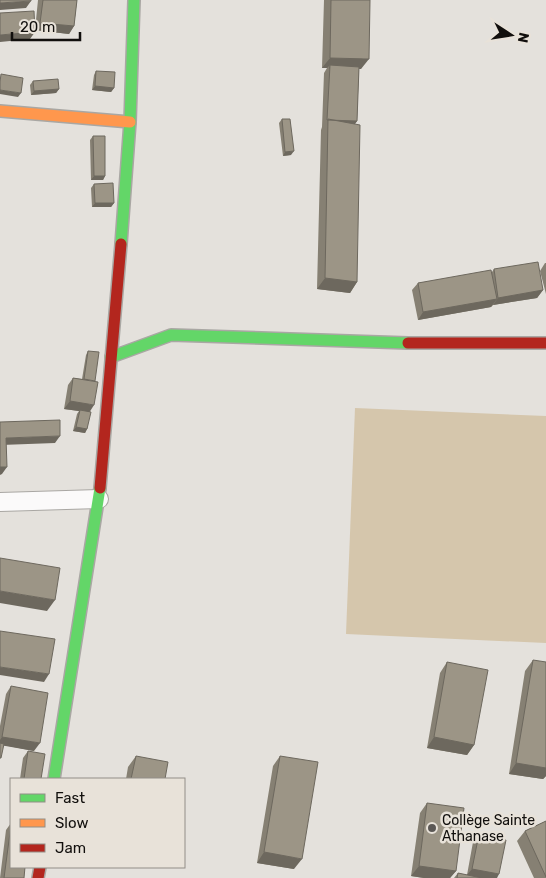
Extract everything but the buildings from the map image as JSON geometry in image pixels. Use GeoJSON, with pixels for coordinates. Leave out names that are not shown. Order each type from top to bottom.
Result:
{"type":"FeatureCollection","features":[{"type":"Feature","properties":{"kind":"main road"},"geometry":{"type":"LineString","coordinates":[[54,778],[99,499],[130,122],[134,0]]}},
{"type":"Feature","properties":{"kind":"main road"},"geometry":{"type":"LineString","coordinates":[[0,111],[130,122]]}},
{"type":"Feature","properties":{"kind":"main road"},"geometry":{"type":"LineString","coordinates":[[111,358],[171,335],[379,343],[546,343]]}},
{"type":"Feature","properties":{"kind":"street"},"geometry":{"type":"LineString","coordinates":[[0,502],[99,499]]}},
{"type":"Feature","properties":{"kind":"shaded area"},"geometry":{"type":"Polygon","coordinates":[[[355,408],[546,416],[546,643],[346,634],[355,408]]]}},
{"type":"Feature","properties":{"kind":"traffic: fast"},"geometry":{"type":"LineString","coordinates":[[121,244],[130,122],[134,0]]}},
{"type":"Feature","properties":{"kind":"traffic: fast"},"geometry":{"type":"LineString","coordinates":[[111,357],[171,335],[408,343]]}},
{"type":"Feature","properties":{"kind":"traffic: fast"},"geometry":{"type":"LineString","coordinates":[[54,778],[100,488]]}},
{"type":"Feature","properties":{"kind":"traffic: slow"},"geometry":{"type":"LineString","coordinates":[[0,111],[130,122]]}},
{"type":"Feature","properties":{"kind":"traffic: jam"},"geometry":{"type":"LineString","coordinates":[[100,488],[121,244]]}},
{"type":"Feature","properties":{"kind":"traffic: jam"},"geometry":{"type":"LineString","coordinates":[[408,343],[546,343]]}},
{"type":"Feature","properties":{"kind":"traffic: jam"},"geometry":{"type":"LineString","coordinates":[[38,878],[40,868]]}},
{"type":"Feature","properties":{"kind":"place","name":"Collège Sainte Athanase"},"geometry":{"type":"Point","coordinates":[432,828]}}]}
